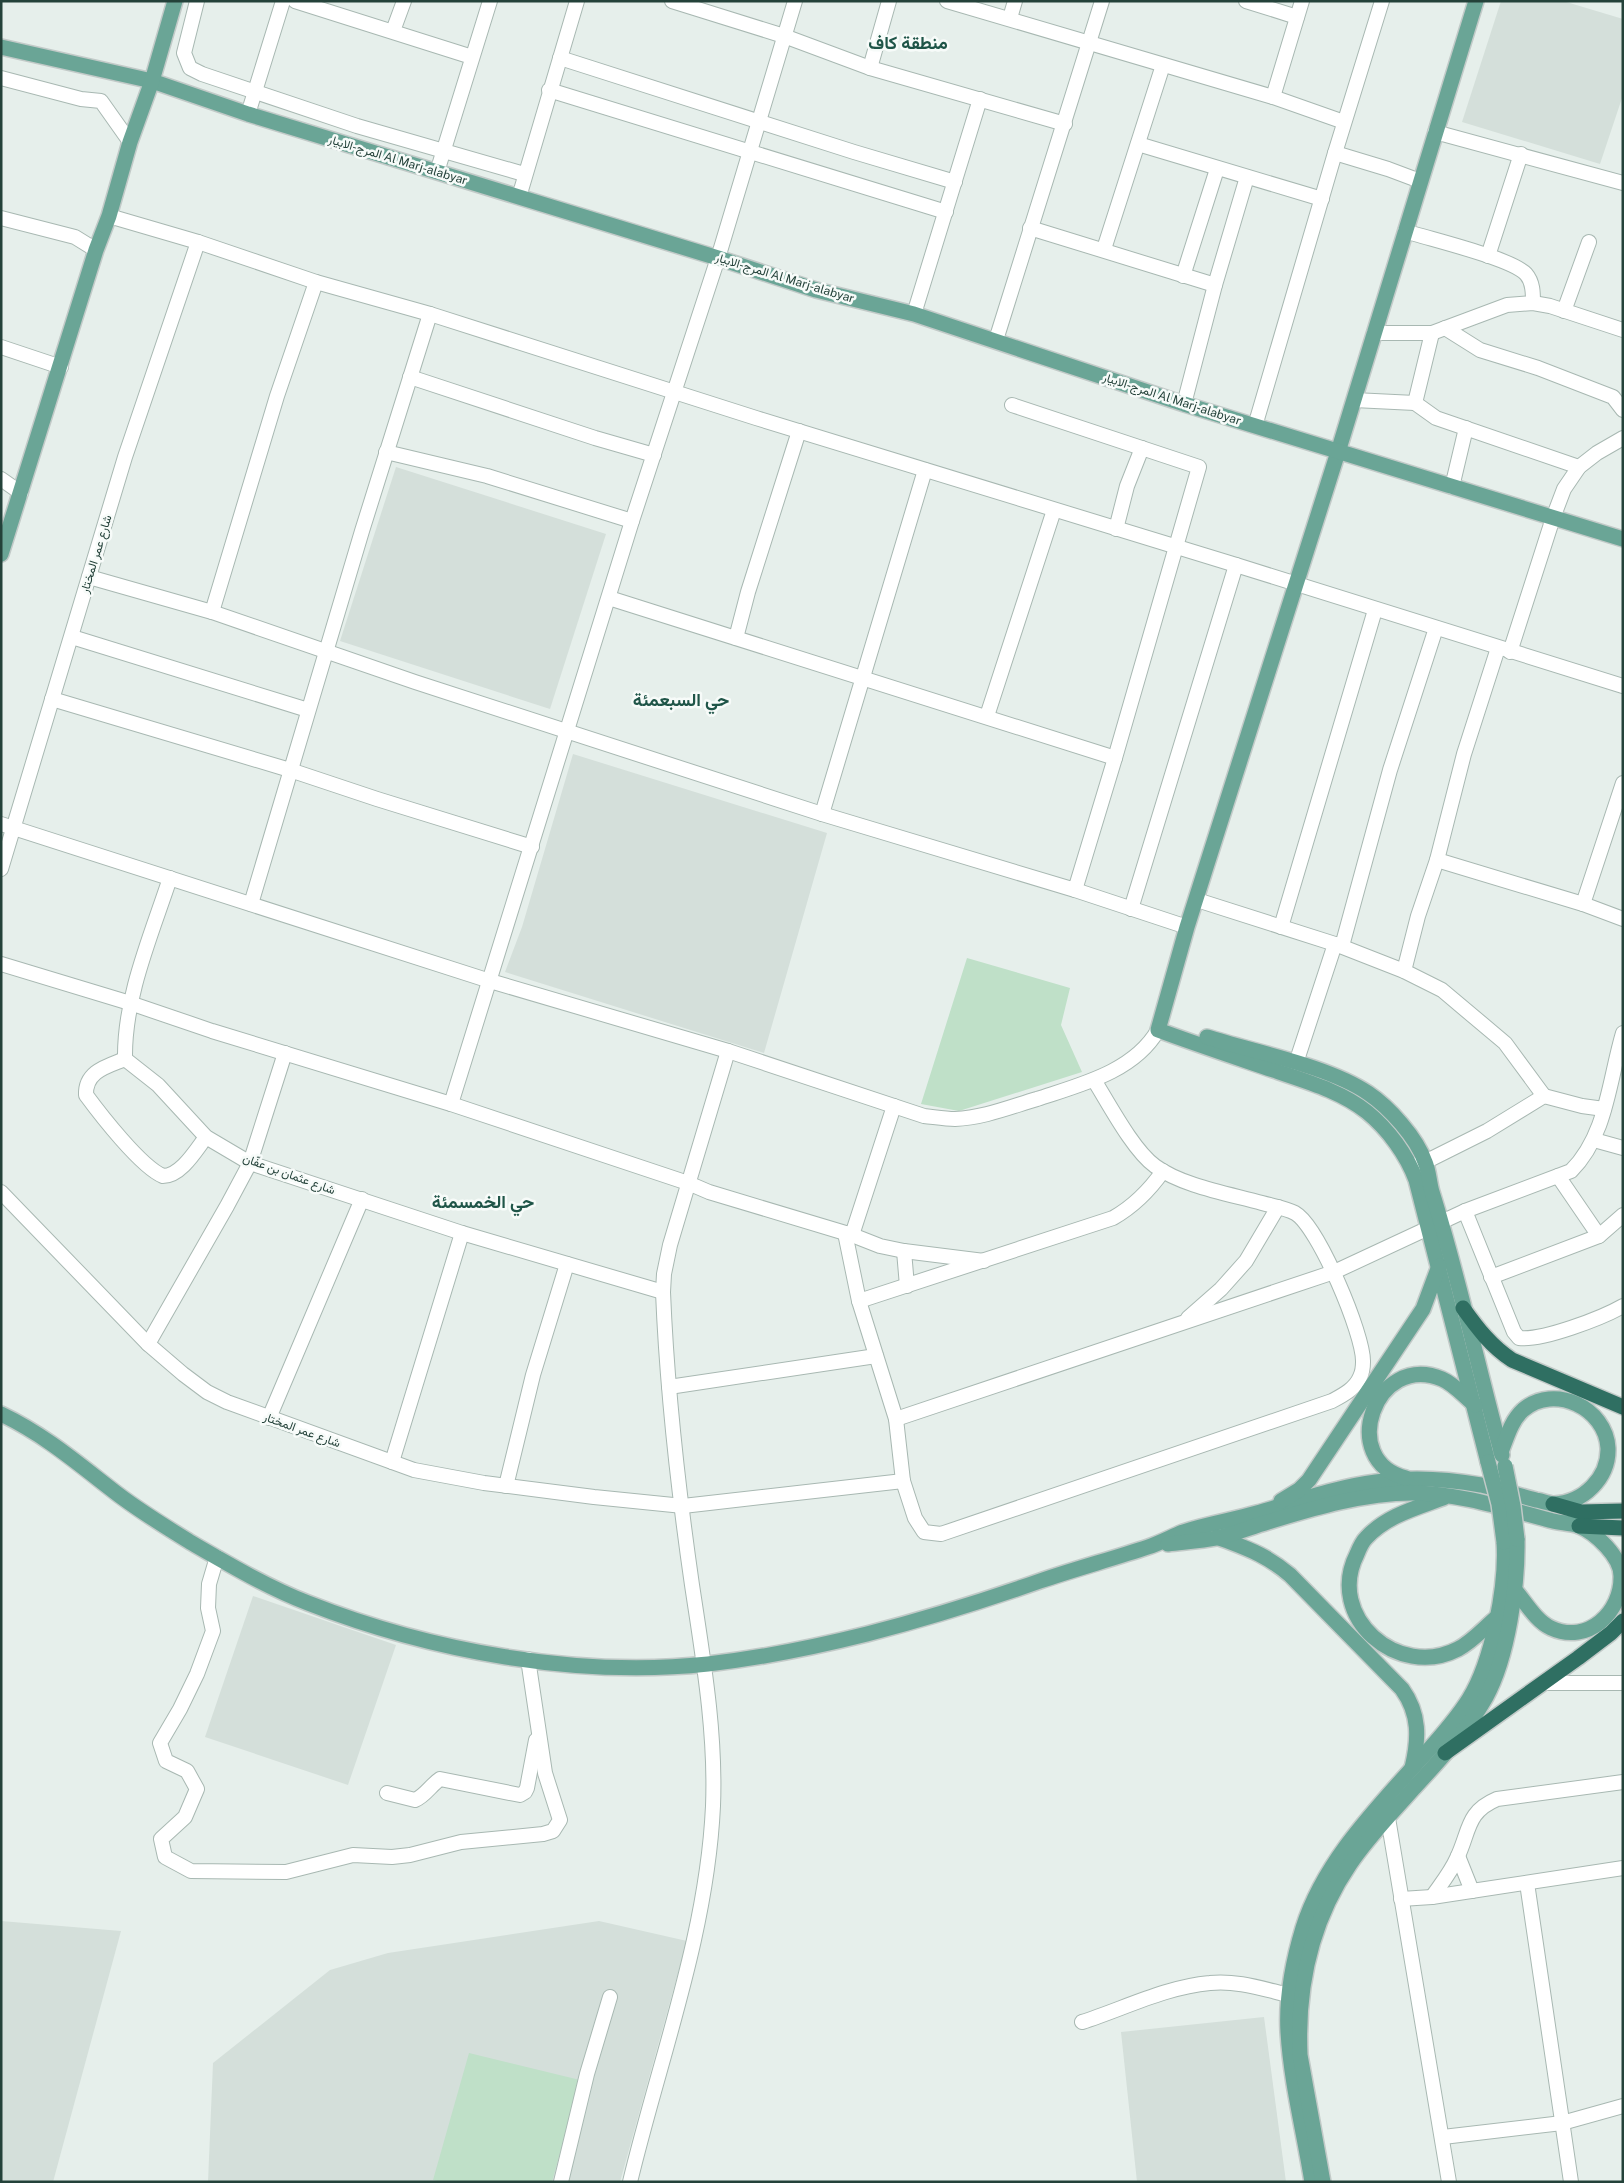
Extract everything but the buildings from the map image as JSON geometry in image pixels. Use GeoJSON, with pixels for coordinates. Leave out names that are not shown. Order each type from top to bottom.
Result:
{"type":"FeatureCollection","features":[{"type":"Feature","properties":{"kind":"highway"},"geometry":{"type":"LineString","coordinates":[[1463,1308],[1491,1344],[1512,1360],[1623,1406]]}},
{"type":"Feature","properties":{"kind":"highway"},"geometry":{"type":"LineString","coordinates":[[1553,1504],[1581,1512],[1623,1511]]}},
{"type":"Feature","properties":{"kind":"highway"},"geometry":{"type":"LineString","coordinates":[[1579,1526],[1623,1528]]}},
{"type":"Feature","properties":{"kind":"highway"},"geometry":{"type":"LineString","coordinates":[[1445,1753],[1544,1683],[1623,1622]]}},
{"type":"Feature","properties":{"kind":"main road"},"geometry":{"type":"LineString","coordinates":[[1,554],[96,250],[109,216],[130,142],[152,81],[175,1]]}},
{"type":"Feature","properties":{"kind":"main road"},"geometry":{"type":"LineString","coordinates":[[1158,1026],[1187,927],[1338,452],[1476,1]]}},
{"type":"Feature","properties":{"kind":"main road","name":"المرج-الابيار Al Marj-alabyar"},"geometry":{"type":"LineString","coordinates":[[1,47],[152,81],[248,114],[718,258],[816,290],[914,314],[1184,404],[1623,539]]}},
{"type":"Feature","properties":{"kind":"main road"},"geometry":{"type":"LineString","coordinates":[[1158,1026],[1296,1063],[1343,1080],[1366,1092],[1397,1119],[1414,1141],[1418,1164],[1435,1226],[1463,1308],[1505,1466],[1513,1506],[1510,1541],[1496,1618],[1486,1659],[1472,1692],[1458,1714],[1346,1847],[1323,1882],[1303,1926],[1289,1995],[1288,2033],[1312,2182]]}},
{"type":"Feature","properties":{"kind":"main road"},"geometry":{"type":"LineString","coordinates":[[1158,1026],[1343,1097],[1368,1112],[1418,1164]]}},
{"type":"Feature","properties":{"kind":"main road"},"geometry":{"type":"LineString","coordinates":[[1323,2182],[1300,2055],[1299,2012],[1303,1982],[1314,1938],[1330,1898],[1349,1865],[1445,1753],[1470,1721],[1491,1687],[1499,1666],[1515,1590],[1510,1541],[1488,1462],[1439,1266],[1435,1226]]}},
{"type":"Feature","properties":{"kind":"main road"},"geometry":{"type":"LineString","coordinates":[[1256,1513],[1287,1498],[1309,1480],[1423,1309],[1439,1266]]}},
{"type":"Feature","properties":{"kind":"main road"},"geometry":{"type":"LineString","coordinates":[[1475,1406],[1443,1379],[1425,1375],[1411,1376],[1395,1382],[1383,1392],[1374,1405],[1368,1432],[1372,1446],[1378,1458],[1387,1469],[1398,1476],[1410,1479],[1480,1485],[1553,1504],[1585,1494],[1594,1486],[1605,1466],[1608,1446],[1605,1433],[1592,1413],[1581,1405],[1557,1399],[1546,1399],[1534,1403],[1514,1421],[1501,1452]]}},
{"type":"Feature","properties":{"kind":"main road"},"geometry":{"type":"LineString","coordinates":[[1,1414],[42,1436],[143,1513],[217,1557],[292,1596],[355,1620],[462,1649],[528,1659],[625,1667],[705,1664],[744,1659],[863,1635],[1002,1596],[1040,1581],[1152,1546],[1186,1532],[1349,1488],[1375,1482],[1410,1479]]}},
{"type":"Feature","properties":{"kind":"main road"},"geometry":{"type":"LineString","coordinates":[[1152,1546],[1218,1538],[1306,1510],[1374,1497],[1412,1493],[1447,1496],[1579,1526],[1612,1552],[1621,1574],[1617,1603],[1606,1618],[1593,1628],[1576,1633],[1552,1629],[1536,1617],[1515,1590]]}},
{"type":"Feature","properties":{"kind":"main road"},"geometry":{"type":"LineString","coordinates":[[1447,1496],[1404,1512],[1385,1522],[1365,1538],[1352,1564],[1350,1588],[1355,1613],[1369,1634],[1387,1649],[1408,1656],[1426,1657],[1459,1649],[1496,1618]]}},
{"type":"Feature","properties":{"kind":"main road"},"geometry":{"type":"LineString","coordinates":[[1218,1538],[1252,1549],[1273,1561],[1290,1575],[1402,1689],[1414,1709],[1418,1730],[1408,1796]]}},
{"type":"Feature","properties":{"kind":"street"},"geometry":{"type":"LineString","coordinates":[[197,1],[184,53],[190,68],[202,74],[357,126],[524,174]]}},
{"type":"Feature","properties":{"kind":"street"},"geometry":{"type":"LineString","coordinates":[[248,114],[284,1]]}},
{"type":"Feature","properties":{"kind":"street"},"geometry":{"type":"LineString","coordinates":[[295,1],[326,5],[472,57]]}},
{"type":"Feature","properties":{"kind":"street"},"geometry":{"type":"LineString","coordinates":[[394,30],[404,1]]}},
{"type":"Feature","properties":{"kind":"street"},"geometry":{"type":"LineString","coordinates":[[437,172],[490,1]]}},
{"type":"Feature","properties":{"kind":"street"},"geometry":{"type":"LineString","coordinates":[[519,197],[524,174],[577,1]]}},
{"type":"Feature","properties":{"kind":"street"},"geometry":{"type":"LineString","coordinates":[[672,1],[698,5],[870,68],[1065,124]]}},
{"type":"Feature","properties":{"kind":"street"},"geometry":{"type":"LineString","coordinates":[[451,1104],[632,521],[718,258],[795,1]]}},
{"type":"Feature","properties":{"kind":"street"},"geometry":{"type":"LineString","coordinates":[[870,68],[889,1]]}},
{"type":"Feature","properties":{"kind":"street"},"geometry":{"type":"LineString","coordinates":[[947,1],[1010,18],[1272,97],[1344,122]]}},
{"type":"Feature","properties":{"kind":"street"},"geometry":{"type":"LineString","coordinates":[[1010,18],[1015,1]]}},
{"type":"Feature","properties":{"kind":"street"},"geometry":{"type":"LineString","coordinates":[[996,340],[1102,1]]}},
{"type":"Feature","properties":{"kind":"street"},"geometry":{"type":"LineString","coordinates":[[1246,1],[1297,18]]}},
{"type":"Feature","properties":{"kind":"street"},"geometry":{"type":"LineString","coordinates":[[1272,97],[1302,1]]}},
{"type":"Feature","properties":{"kind":"street"},"geometry":{"type":"LineString","coordinates":[[1255,426],[1344,122],[1382,1]]}},
{"type":"Feature","properties":{"kind":"street"},"geometry":{"type":"LineString","coordinates":[[560,58],[955,182]]}},
{"type":"Feature","properties":{"kind":"street"},"geometry":{"type":"LineString","coordinates":[[1104,249],[1163,65]]}},
{"type":"Feature","properties":{"kind":"street"},"geometry":{"type":"LineString","coordinates":[[1,78],[81,99],[101,101],[114,116],[130,142]]}},
{"type":"Feature","properties":{"kind":"street"},"geometry":{"type":"LineString","coordinates":[[549,90],[946,212]]}},
{"type":"Feature","properties":{"kind":"street"},"geometry":{"type":"LineString","coordinates":[[914,314],[980,99]]}},
{"type":"Feature","properties":{"kind":"street"},"geometry":{"type":"LineString","coordinates":[[1435,132],[1623,183]]}},
{"type":"Feature","properties":{"kind":"street"},"geometry":{"type":"LineString","coordinates":[[1138,144],[1322,199]]}},
{"type":"Feature","properties":{"kind":"street"},"geometry":{"type":"LineString","coordinates":[[1335,153],[1388,168],[1420,181]]}},
{"type":"Feature","properties":{"kind":"street"},"geometry":{"type":"LineString","coordinates":[[1488,256],[1521,154]]}},
{"type":"Feature","properties":{"kind":"street"},"geometry":{"type":"LineString","coordinates":[[1183,276],[1218,169]]}},
{"type":"Feature","properties":{"kind":"street"},"geometry":{"type":"LineString","coordinates":[[1184,404],[1215,285],[1247,177]]}},
{"type":"Feature","properties":{"kind":"street"},"geometry":{"type":"LineString","coordinates":[[109,216],[198,242],[316,282],[430,314],[799,431],[1623,686]]}},
{"type":"Feature","properties":{"kind":"street"},"geometry":{"type":"LineString","coordinates":[[1,218],[75,237],[96,250]]}},
{"type":"Feature","properties":{"kind":"street"},"geometry":{"type":"LineString","coordinates":[[1030,228],[1104,249],[1215,285]]}},
{"type":"Feature","properties":{"kind":"street"},"geometry":{"type":"LineString","coordinates":[[1405,231],[1508,263],[1526,274],[1533,287],[1534,303]]}},
{"type":"Feature","properties":{"kind":"street","name":"شارع عمر المختار"},"geometry":{"type":"LineString","coordinates":[[1,869],[8,826],[52,699],[126,457],[198,242]]}},
{"type":"Feature","properties":{"kind":"street"},"geometry":{"type":"LineString","coordinates":[[1564,311],[1589,242]]}},
{"type":"Feature","properties":{"kind":"street"},"geometry":{"type":"LineString","coordinates":[[212,612],[274,405],[316,282]]}},
{"type":"Feature","properties":{"kind":"street"},"geometry":{"type":"LineString","coordinates":[[1374,334],[1438,331],[1507,305],[1534,303],[1623,330]]}},
{"type":"Feature","properties":{"kind":"street"},"geometry":{"type":"LineString","coordinates":[[251,904],[386,452],[430,314]]}},
{"type":"Feature","properties":{"kind":"street"},"geometry":{"type":"LineString","coordinates":[[1415,403],[1438,331]]}},
{"type":"Feature","properties":{"kind":"street"},"geometry":{"type":"LineString","coordinates":[[1438,331],[1480,350],[1538,368],[1613,397],[1623,410]]}},
{"type":"Feature","properties":{"kind":"street"},"geometry":{"type":"LineString","coordinates":[[1,347],[61,367]]}},
{"type":"Feature","properties":{"kind":"street"},"geometry":{"type":"LineString","coordinates":[[410,377],[595,438],[654,455]]}},
{"type":"Feature","properties":{"kind":"street"},"geometry":{"type":"LineString","coordinates":[[1354,400],[1415,403],[1436,418],[1579,467]]}},
{"type":"Feature","properties":{"kind":"street"},"geometry":{"type":"LineString","coordinates":[[1012,405],[1199,467],[1116,758],[1075,890]]}},
{"type":"Feature","properties":{"kind":"street"},"geometry":{"type":"LineString","coordinates":[[1452,487],[1466,428]]}},
{"type":"Feature","properties":{"kind":"street"},"geometry":{"type":"LineString","coordinates":[[736,638],[748,592],[799,431]]}},
{"type":"Feature","properties":{"kind":"street"},"geometry":{"type":"LineString","coordinates":[[1404,970],[1464,754],[1564,489],[1579,467],[1597,453],[1623,438]]}},
{"type":"Feature","properties":{"kind":"street"},"geometry":{"type":"LineString","coordinates":[[1116,529],[1127,486],[1142,448]]}},
{"type":"Feature","properties":{"kind":"street"},"geometry":{"type":"LineString","coordinates":[[386,452],[487,476],[632,521]]}},
{"type":"Feature","properties":{"kind":"street"},"geometry":{"type":"LineString","coordinates":[[822,814],[925,470]]}},
{"type":"Feature","properties":{"kind":"street"},"geometry":{"type":"LineString","coordinates":[[1,480],[20,493]]}},
{"type":"Feature","properties":{"kind":"street"},"geometry":{"type":"LineString","coordinates":[[987,716],[1054,510]]}},
{"type":"Feature","properties":{"kind":"street"},"geometry":{"type":"LineString","coordinates":[[1131,909],[1236,565]]}},
{"type":"Feature","properties":{"kind":"street"},"geometry":{"type":"LineString","coordinates":[[89,577],[212,612],[415,682],[822,814],[1075,890],[1187,927]]}},
{"type":"Feature","properties":{"kind":"street"},"geometry":{"type":"LineString","coordinates":[[609,598],[1116,758]]}},
{"type":"Feature","properties":{"kind":"street"},"geometry":{"type":"LineString","coordinates":[[1281,927],[1375,610]]}},
{"type":"Feature","properties":{"kind":"street"},"geometry":{"type":"LineString","coordinates":[[1296,1063],[1339,945],[1390,770],[1436,628]]}},
{"type":"Feature","properties":{"kind":"street"},"geometry":{"type":"LineString","coordinates":[[72,637],[308,710]]}},
{"type":"Feature","properties":{"kind":"street"},"geometry":{"type":"LineString","coordinates":[[52,699],[290,770],[532,847]]}},
{"type":"Feature","properties":{"kind":"street"},"geometry":{"type":"LineString","coordinates":[[1583,904],[1623,784]]}},
{"type":"Feature","properties":{"kind":"street"},"geometry":{"type":"LineString","coordinates":[[8,826],[490,981],[728,1051],[924,1116],[954,1119],[983,1115],[1094,1080],[1142,1050],[1150,1043],[1158,1026]]}},
{"type":"Feature","properties":{"kind":"street"},"geometry":{"type":"LineString","coordinates":[[1436,860],[1583,904],[1623,919]]}},
{"type":"Feature","properties":{"kind":"street"},"geometry":{"type":"LineString","coordinates":[[170,878],[130,1003],[125,1038],[125,1058],[101,1068],[93,1074],[87,1083],[86,1094],[104,1119],[149,1167],[163,1176],[173,1173],[194,1153],[206,1137]]}},
{"type":"Feature","properties":{"kind":"street"},"geometry":{"type":"LineString","coordinates":[[1197,900],[1339,945],[1404,970],[1442,990],[1475,1016],[1505,1043],[1544,1096],[1582,1106],[1604,1109]]}},
{"type":"Feature","properties":{"kind":"street"},"geometry":{"type":"LineString","coordinates":[[1,964],[130,1003],[212,1032],[451,1104],[688,1182],[709,1192],[848,1234],[880,1246],[904,1251],[984,1261]]}},
{"type":"Feature","properties":{"kind":"street"},"geometry":{"type":"LineString","coordinates":[[896,1419],[1334,1272],[1465,1211],[1571,1172],[1582,1160],[1594,1140],[1621,1042]]}},
{"type":"Feature","properties":{"kind":"street"},"geometry":{"type":"LineString","coordinates":[[630,2182],[691,1953],[710,1853],[713,1773],[705,1664],[668,1387],[663,1292],[664,1274],[688,1182],[728,1051]]}},
{"type":"Feature","properties":{"kind":"street"},"geometry":{"type":"LineString","coordinates":[[148,1344],[228,1206],[250,1162],[285,1053]]}},
{"type":"Feature","properties":{"kind":"street","name":"شارع عثمان بن عفّان"},"geometry":{"type":"LineString","coordinates":[[125,1058],[158,1085],[206,1137],[250,1162],[462,1233],[663,1292]]}},
{"type":"Feature","properties":{"kind":"street"},"geometry":{"type":"LineString","coordinates":[[894,1106],[848,1234],[860,1301],[896,1419],[903,1481],[918,1525],[924,1532],[941,1534],[1332,1400],[1349,1391],[1360,1377],[1363,1361],[1358,1338],[1334,1272],[1315,1235],[1304,1219],[1293,1212],[1278,1207],[1189,1182],[1153,1165],[1138,1148],[1094,1080]]}},
{"type":"Feature","properties":{"kind":"street"},"geometry":{"type":"LineString","coordinates":[[1418,1164],[1487,1131],[1544,1096]]}},
{"type":"Feature","properties":{"kind":"street"},"geometry":{"type":"LineString","coordinates":[[1594,1140],[1623,1148]]}},
{"type":"Feature","properties":{"kind":"street"},"geometry":{"type":"LineString","coordinates":[[860,1301],[1113,1218],[1129,1209],[1144,1196],[1163,1171]]}},
{"type":"Feature","properties":{"kind":"street"},"geometry":{"type":"LineString","coordinates":[[1558,1176],[1599,1236]]}},
{"type":"Feature","properties":{"kind":"street","name":"شارع عمر المختار"},"geometry":{"type":"LineString","coordinates":[[1,1192],[148,1344],[208,1392],[227,1402],[269,1418],[414,1470],[450,1478],[506,1486],[683,1506],[903,1481]]}},
{"type":"Feature","properties":{"kind":"street"},"geometry":{"type":"LineString","coordinates":[[269,1418],[362,1199]]}},
{"type":"Feature","properties":{"kind":"street"},"geometry":{"type":"LineString","coordinates":[[1183,1323],[1221,1289],[1246,1261],[1278,1207]]}},
{"type":"Feature","properties":{"kind":"street"},"geometry":{"type":"LineString","coordinates":[[1465,1211],[1514,1332],[1519,1338],[1529,1339],[1555,1333],[1623,1306]]}},
{"type":"Feature","properties":{"kind":"street"},"geometry":{"type":"LineString","coordinates":[[1491,1277],[1599,1236],[1623,1215]]}},
{"type":"Feature","properties":{"kind":"street"},"geometry":{"type":"LineString","coordinates":[[392,1462],[462,1233]]}},
{"type":"Feature","properties":{"kind":"street"},"geometry":{"type":"LineString","coordinates":[[904,1251],[907,1286]]}},
{"type":"Feature","properties":{"kind":"street"},"geometry":{"type":"LineString","coordinates":[[506,1486],[533,1375],[567,1264]]}},
{"type":"Feature","properties":{"kind":"street"},"geometry":{"type":"LineString","coordinates":[[668,1387],[876,1356]]}},
{"type":"Feature","properties":{"kind":"street"},"geometry":{"type":"LineString","coordinates":[[217,1557],[208,1584],[208,1608],[213,1631],[197,1674],[180,1709],[160,1743],[166,1761],[187,1772],[197,1789],[185,1817],[162,1840],[165,1857],[191,1871],[286,1872],[353,1855],[392,1857],[410,1855],[462,1842],[549,1833],[556,1828],[560,1820],[545,1773],[528,1659]]}},
{"type":"Feature","properties":{"kind":"street"},"geometry":{"type":"LineString","coordinates":[[1544,1683],[1623,1683]]}},
{"type":"Feature","properties":{"kind":"street"},"geometry":{"type":"LineString","coordinates":[[387,1793],[415,1800],[423,1796],[432,1784],[440,1779],[520,1795],[527,1788],[538,1732]]}},
{"type":"Feature","properties":{"kind":"street"},"geometry":{"type":"LineString","coordinates":[[1432,1897],[1449,1873],[1458,1856],[1469,1823],[1478,1810],[1486,1803],[1497,1799],[1623,1782]]}},
{"type":"Feature","properties":{"kind":"street"},"geometry":{"type":"LineString","coordinates":[[1388,1818],[1449,2182]]}},
{"type":"Feature","properties":{"kind":"street"},"geometry":{"type":"LineString","coordinates":[[1458,1856],[1472,1891]]}},
{"type":"Feature","properties":{"kind":"street"},"geometry":{"type":"LineString","coordinates":[[1402,1899],[1432,1897],[1623,1868]]}},
{"type":"Feature","properties":{"kind":"street"},"geometry":{"type":"LineString","coordinates":[[1527,1883],[1571,2182]]}},
{"type":"Feature","properties":{"kind":"street"},"geometry":{"type":"LineString","coordinates":[[1082,2022],[1155,1996],[1210,1983],[1245,1985],[1289,1995]]}},
{"type":"Feature","properties":{"kind":"street"},"geometry":{"type":"LineString","coordinates":[[561,2182],[587,2074],[610,1997]]}},
{"type":"Feature","properties":{"kind":"street"},"geometry":{"type":"LineString","coordinates":[[1443,2138],[1562,2123],[1623,2106]]}},
{"type":"Feature","properties":{"kind":"shaded area"},"geometry":{"type":"Polygon","coordinates":[[[1501,1],[1563,1],[1623,19],[1623,95],[1600,164],[1462,122],[1501,1]]]}},
{"type":"Feature","properties":{"kind":"shaded area"},"geometry":{"type":"Polygon","coordinates":[[[396,467],[606,534],[550,709],[340,641],[396,467]]]}},
{"type":"Feature","properties":{"kind":"shaded area"},"geometry":{"type":"Polygon","coordinates":[[[573,754],[827,833],[764,1053],[505,972],[522,927],[573,754]]]}},
{"type":"Feature","properties":{"kind":"shaded area"},"geometry":{"type":"Polygon","coordinates":[[[253,1596],[396,1645],[348,1785],[205,1737],[253,1596]]]}},
{"type":"Feature","properties":{"kind":"shaded area"},"geometry":{"type":"Polygon","coordinates":[[[1,1921],[121,1931],[53,2182],[1,2182],[1,1921]]]}},
{"type":"Feature","properties":{"kind":"shaded area"},"geometry":{"type":"Polygon","coordinates":[[[599,1921],[687,1941],[620,2182],[208,2182],[213,2063],[330,1970],[388,1953],[599,1921]]]}},
{"type":"Feature","properties":{"kind":"shaded area"},"geometry":{"type":"Polygon","coordinates":[[[1264,2017],[1286,2182],[1137,2182],[1121,2032],[1264,2017]]]}},
{"type":"Feature","properties":{"kind":"green space"},"geometry":{"type":"Polygon","coordinates":[[[967,958],[1070,988],[1061,1025],[1082,1072],[959,1111],[921,1104],[967,958]]]}},
{"type":"Feature","properties":{"kind":"green space"},"geometry":{"type":"Polygon","coordinates":[[[469,2053],[580,2080],[552,2182],[442,2182],[433,2180],[469,2053]]]}},
{"type":"Feature","properties":{"kind":"district","name":"منطقة كاف"},"geometry":{"type":"Point","coordinates":[908,42]}},
{"type":"Feature","properties":{"kind":"district","name":"حي السبعمئة"},"geometry":{"type":"Point","coordinates":[681,699]}},
{"type":"Feature","properties":{"kind":"district","name":"حي الخمسمئة"},"geometry":{"type":"Point","coordinates":[483,1201]}}]}
